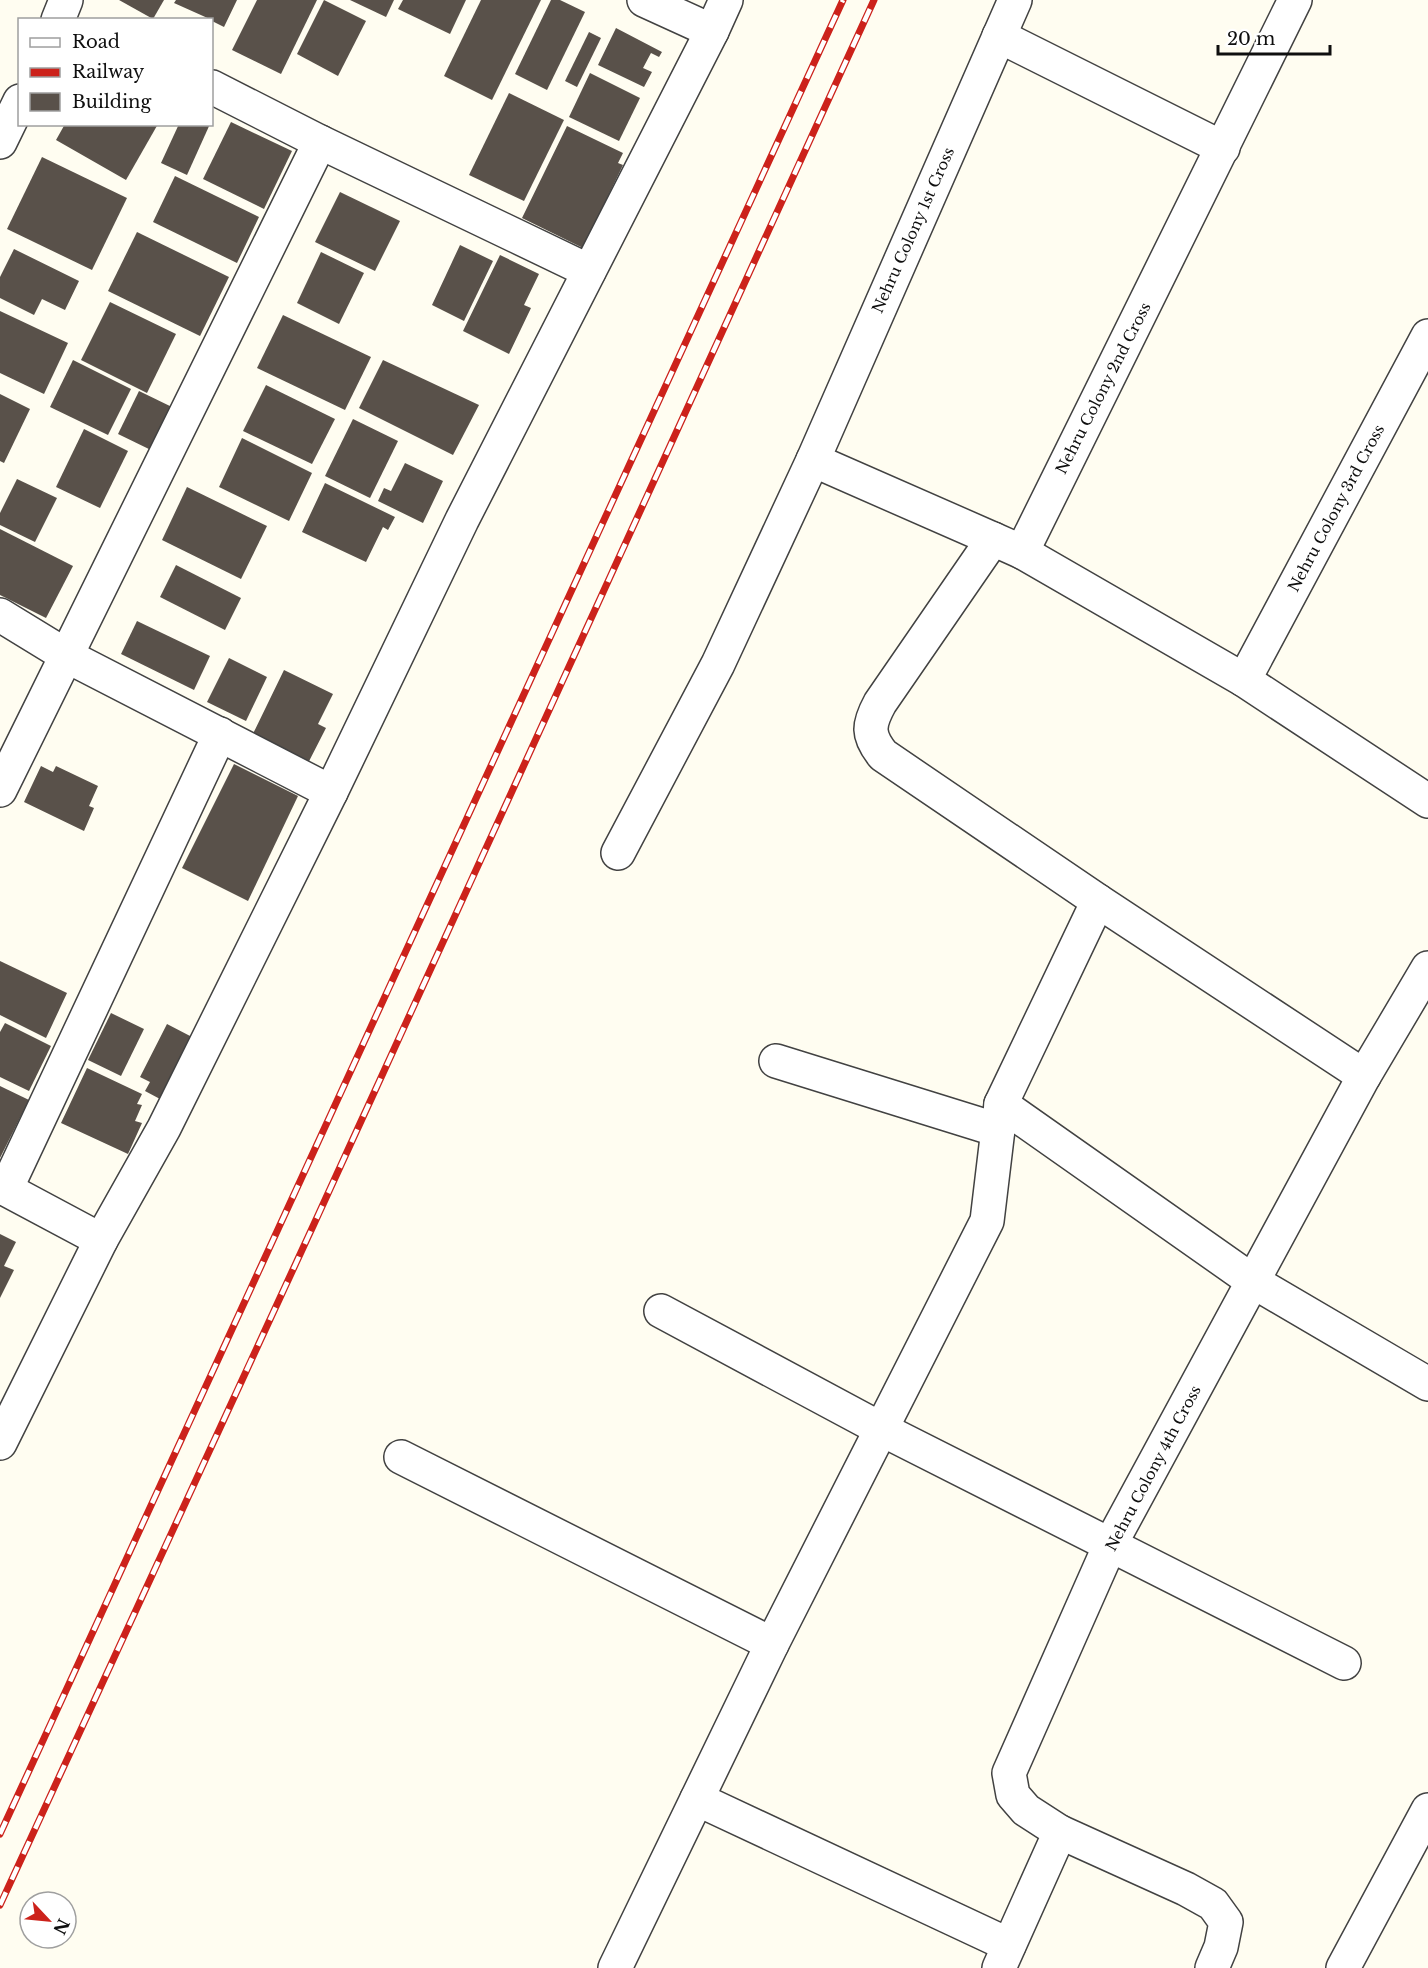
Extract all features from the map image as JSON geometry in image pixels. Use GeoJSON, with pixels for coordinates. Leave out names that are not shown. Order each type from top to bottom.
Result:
{"type":"FeatureCollection","features":[{"type":"Feature","properties":{"kind":"street"},"geometry":{"type":"LineString","coordinates":[[644,0],[712,31]]}},
{"type":"Feature","properties":{"kind":"street"},"geometry":{"type":"LineString","coordinates":[[0,1443],[101,1240],[164,1128],[331,792],[462,520],[726,0]]}},
{"type":"Feature","properties":{"kind":"street","name":"Nehru Colony 1st Cross"},"geometry":{"type":"LineString","coordinates":[[618,853],[718,664],[813,460],[1016,0]]}},
{"type":"Feature","properties":{"kind":"street","name":"Nehru Colony 2nd Cross"},"geometry":{"type":"LineString","coordinates":[[1098,901],[883,755],[872,742],[870,721],[880,703],[1007,545],[1223,148],[1295,0]]}},
{"type":"Feature","properties":{"kind":"street"},"geometry":{"type":"LineString","coordinates":[[999,36],[1223,148]]}},
{"type":"Feature","properties":{"kind":"street"},"geometry":{"type":"LineString","coordinates":[[213,88],[320,142],[589,271]]}},
{"type":"Feature","properties":{"kind":"street"},"geometry":{"type":"LineString","coordinates":[[0,142],[18,105]]}},
{"type":"Feature","properties":{"kind":"street"},"geometry":{"type":"LineString","coordinates":[[0,790],[320,142]]}},
{"type":"Feature","properties":{"kind":"street","name":"Nehru Colony 3rd Cross"},"geometry":{"type":"LineString","coordinates":[[1244,680],[1428,336]]}},
{"type":"Feature","properties":{"kind":"street"},"geometry":{"type":"LineString","coordinates":[[813,460],[1007,545],[1244,680],[1428,801]]}},
{"type":"Feature","properties":{"kind":"street"},"geometry":{"type":"LineString","coordinates":[[0,615],[68,656],[331,792]]}},
{"type":"Feature","properties":{"kind":"street"},"geometry":{"type":"LineString","coordinates":[[101,1240],[3,1187],[220,735]]}},
{"type":"Feature","properties":{"kind":"street"},"geometry":{"type":"LineString","coordinates":[[615,1968],[772,1644],[987,1221],[1000,1117],[1098,901],[1364,1076]]}},
{"type":"Feature","properties":{"kind":"street","name":"Nehru Colony 4th Cross"},"geometry":{"type":"LineString","coordinates":[[1212,1968],[1221,1947],[1226,1922],[1214,1904],[1060,1832],[1026,1810],[1013,1795],[1009,1773],[1110,1545],[1364,1076],[1428,968]]}},
{"type":"Feature","properties":{"kind":"street"},"geometry":{"type":"LineString","coordinates":[[776,1060],[1000,1117],[1254,1282],[1428,1384]]}},
{"type":"Feature","properties":{"kind":"street"},"geometry":{"type":"LineString","coordinates":[[661,1311],[881,1428],[1344,1663]]}},
{"type":"Feature","properties":{"kind":"street"},"geometry":{"type":"LineString","coordinates":[[401,1457],[772,1644]]}},
{"type":"Feature","properties":{"kind":"street"},"geometry":{"type":"LineString","coordinates":[[697,1799],[1004,1956],[1060,1832]]}},
{"type":"Feature","properties":{"kind":"street"},"geometry":{"type":"LineString","coordinates":[[1343,1968],[1428,1810]]}},
{"type":"Feature","properties":{"kind":"building"},"geometry":{"type":"Polygon","coordinates":[[[119,0],[164,0],[154,18],[119,0]]]}},
{"type":"Feature","properties":{"kind":"building"},"geometry":{"type":"Polygon","coordinates":[[[176,0],[237,0],[224,27],[213,22],[213,18],[208,18],[174,3],[176,0]]]}},
{"type":"Feature","properties":{"kind":"building"},"geometry":{"type":"Polygon","coordinates":[[[257,0],[317,0],[281,74],[232,50],[257,0]]]}},
{"type":"Feature","properties":{"kind":"building"},"geometry":{"type":"Polygon","coordinates":[[[324,0],[366,21],[338,76],[297,54],[324,0]]]}},
{"type":"Feature","properties":{"kind":"building"},"geometry":{"type":"Polygon","coordinates":[[[350,0],[394,0],[386,17],[350,0]]]}},
{"type":"Feature","properties":{"kind":"building"},"geometry":{"type":"Polygon","coordinates":[[[403,0],[466,0],[450,34],[398,9],[403,0]]]}},
{"type":"Feature","properties":{"kind":"building"},"geometry":{"type":"Polygon","coordinates":[[[481,0],[541,0],[492,100],[444,76],[481,0]]]}},
{"type":"Feature","properties":{"kind":"building"},"geometry":{"type":"Polygon","coordinates":[[[551,0],[560,0],[585,12],[547,90],[515,74],[551,0]]]}},
{"type":"Feature","properties":{"kind":"building"},"geometry":{"type":"Polygon","coordinates":[[[616,28],[662,52],[659,57],[651,53],[643,68],[652,72],[644,87],[598,65],[616,28]]]}},
{"type":"Feature","properties":{"kind":"building"},"geometry":{"type":"Polygon","coordinates":[[[589,32],[601,38],[577,87],[565,81],[589,32]]]}},
{"type":"Feature","properties":{"kind":"building"},"geometry":{"type":"Polygon","coordinates":[[[590,73],[640,98],[619,141],[569,117],[590,73]]]}},
{"type":"Feature","properties":{"kind":"building"},"geometry":{"type":"Polygon","coordinates":[[[509,93],[564,120],[524,201],[469,175],[509,93]]]}},
{"type":"Feature","properties":{"kind":"building"},"geometry":{"type":"Polygon","coordinates":[[[231,122],[292,151],[264,209],[203,179],[231,122]]]}},
{"type":"Feature","properties":{"kind":"building"},"geometry":{"type":"Polygon","coordinates":[[[64,126],[157,126],[126,180],[56,140],[64,126]]]}},
{"type":"Feature","properties":{"kind":"building"},"geometry":{"type":"Polygon","coordinates":[[[178,126],[209,126],[187,175],[161,163],[178,126]]]}},
{"type":"Feature","properties":{"kind":"building"},"geometry":{"type":"Polygon","coordinates":[[[567,126],[623,153],[618,163],[623,165],[583,248],[522,218],[567,126]]]}},
{"type":"Feature","properties":{"kind":"building"},"geometry":{"type":"Polygon","coordinates":[[[42,157],[127,198],[92,270],[7,229],[42,157]]]}},
{"type":"Feature","properties":{"kind":"building"},"geometry":{"type":"Polygon","coordinates":[[[175,176],[259,217],[237,263],[153,222],[175,176]]]}},
{"type":"Feature","properties":{"kind":"building"},"geometry":{"type":"Polygon","coordinates":[[[340,192],[400,221],[375,271],[315,242],[340,192]]]}},
{"type":"Feature","properties":{"kind":"building"},"geometry":{"type":"Polygon","coordinates":[[[137,232],[229,277],[200,336],[108,291],[137,232]]]}},
{"type":"Feature","properties":{"kind":"building"},"geometry":{"type":"Polygon","coordinates":[[[460,245],[493,261],[464,321],[432,305],[460,245]]]}},
{"type":"Feature","properties":{"kind":"building"},"geometry":{"type":"Polygon","coordinates":[[[14,249],[79,281],[65,310],[42,299],[34,315],[0,298],[0,277],[14,249]]]}},
{"type":"Feature","properties":{"kind":"building"},"geometry":{"type":"Polygon","coordinates":[[[321,252],[364,273],[339,324],[297,303],[321,252]]]}},
{"type":"Feature","properties":{"kind":"building"},"geometry":{"type":"Polygon","coordinates":[[[500,255],[539,274],[524,305],[531,308],[509,354],[463,331],[500,255]]]}},
{"type":"Feature","properties":{"kind":"building"},"geometry":{"type":"Polygon","coordinates":[[[110,302],[176,334],[147,393],[81,360],[110,302]]]}},
{"type":"Feature","properties":{"kind":"building"},"geometry":{"type":"Polygon","coordinates":[[[0,311],[68,343],[44,394],[0,373],[0,311]]]}},
{"type":"Feature","properties":{"kind":"building"},"geometry":{"type":"Polygon","coordinates":[[[283,315],[371,357],[345,410],[257,368],[283,315]]]}},
{"type":"Feature","properties":{"kind":"building"},"geometry":{"type":"Polygon","coordinates":[[[73,360],[131,389],[108,435],[50,407],[73,360]]]}},
{"type":"Feature","properties":{"kind":"building"},"geometry":{"type":"Polygon","coordinates":[[[383,360],[479,405],[453,455],[359,408],[383,360]]]}},
{"type":"Feature","properties":{"kind":"building"},"geometry":{"type":"Polygon","coordinates":[[[266,385],[335,419],[312,464],[243,431],[266,385]]]}},
{"type":"Feature","properties":{"kind":"building"},"geometry":{"type":"Polygon","coordinates":[[[139,391],[174,408],[153,451],[118,434],[139,391]]]}},
{"type":"Feature","properties":{"kind":"building"},"geometry":{"type":"Polygon","coordinates":[[[0,394],[30,409],[4,463],[0,461],[0,394]]]}},
{"type":"Feature","properties":{"kind":"building"},"geometry":{"type":"Polygon","coordinates":[[[353,419],[398,441],[370,498],[325,476],[353,419]]]}},
{"type":"Feature","properties":{"kind":"building"},"geometry":{"type":"Polygon","coordinates":[[[84,429],[128,451],[100,508],[56,487],[84,429]]]}},
{"type":"Feature","properties":{"kind":"building"},"geometry":{"type":"Polygon","coordinates":[[[242,438],[312,473],[289,521],[219,487],[242,438]]]}},
{"type":"Feature","properties":{"kind":"building"},"geometry":{"type":"Polygon","coordinates":[[[405,463],[443,481],[423,523],[378,501],[384,488],[391,491],[405,463]]]}},
{"type":"Feature","properties":{"kind":"building"},"geometry":{"type":"Polygon","coordinates":[[[17,479],[57,498],[35,542],[0,525],[0,513],[17,479]]]}},
{"type":"Feature","properties":{"kind":"building"},"geometry":{"type":"Polygon","coordinates":[[[325,483],[395,517],[388,530],[383,527],[366,562],[302,532],[325,483]]]}},
{"type":"Feature","properties":{"kind":"building"},"geometry":{"type":"Polygon","coordinates":[[[187,487],[267,526],[241,579],[162,540],[187,487]]]}},
{"type":"Feature","properties":{"kind":"building"},"geometry":{"type":"Polygon","coordinates":[[[0,529],[73,566],[46,618],[0,595],[0,529]]]}},
{"type":"Feature","properties":{"kind":"building"},"geometry":{"type":"Polygon","coordinates":[[[176,565],[241,598],[225,630],[160,597],[176,565]]]}},
{"type":"Feature","properties":{"kind":"building"},"geometry":{"type":"Polygon","coordinates":[[[137,621],[210,656],[194,690],[121,654],[137,621]]]}},
{"type":"Feature","properties":{"kind":"building"},"geometry":{"type":"Polygon","coordinates":[[[229,658],[267,677],[246,721],[207,702],[229,658]]]}},
{"type":"Feature","properties":{"kind":"building"},"geometry":{"type":"Polygon","coordinates":[[[284,670],[333,694],[318,724],[326,728],[303,773],[248,744],[284,670]]]}},
{"type":"Feature","properties":{"kind":"building"},"geometry":{"type":"Polygon","coordinates":[[[234,764],[298,796],[248,901],[182,868],[234,764]]]}},
{"type":"Feature","properties":{"kind":"building"},"geometry":{"type":"Polygon","coordinates":[[[41,766],[53,772],[56,766],[98,786],[89,806],[94,808],[84,831],[24,802],[41,766]]]}},
{"type":"Feature","properties":{"kind":"building"},"geometry":{"type":"Polygon","coordinates":[[[0,961],[67,993],[46,1038],[0,1015],[0,961]]]}},
{"type":"Feature","properties":{"kind":"building"},"geometry":{"type":"Polygon","coordinates":[[[111,1013],[144,1029],[121,1076],[88,1060],[111,1013]]]}},
{"type":"Feature","properties":{"kind":"building"},"geometry":{"type":"Polygon","coordinates":[[[5,1023],[51,1046],[29,1091],[0,1077],[0,1032],[5,1023]]]}},
{"type":"Feature","properties":{"kind":"building"},"geometry":{"type":"Polygon","coordinates":[[[167,1024],[192,1037],[160,1099],[145,1091],[150,1082],[140,1077],[167,1024]]]}},
{"type":"Feature","properties":{"kind":"building"},"geometry":{"type":"Polygon","coordinates":[[[87,1068],[142,1094],[137,1104],[142,1105],[135,1121],[142,1123],[128,1154],[61,1123],[87,1068]]]}},
{"type":"Feature","properties":{"kind":"building"},"geometry":{"type":"Polygon","coordinates":[[[0,1086],[29,1100],[0,1158],[0,1086]]]}},
{"type":"Feature","properties":{"kind":"building"},"geometry":{"type":"Polygon","coordinates":[[[0,1234],[16,1242],[4,1266],[14,1270],[0,1298],[0,1234]]]}},
{"type":"Feature","properties":{"kind":"railway"},"geometry":{"type":"LineString","coordinates":[[0,1834],[843,0]]}},
{"type":"Feature","properties":{"kind":"railway"},"geometry":{"type":"LineString","coordinates":[[0,1905],[874,0]]}}]}
